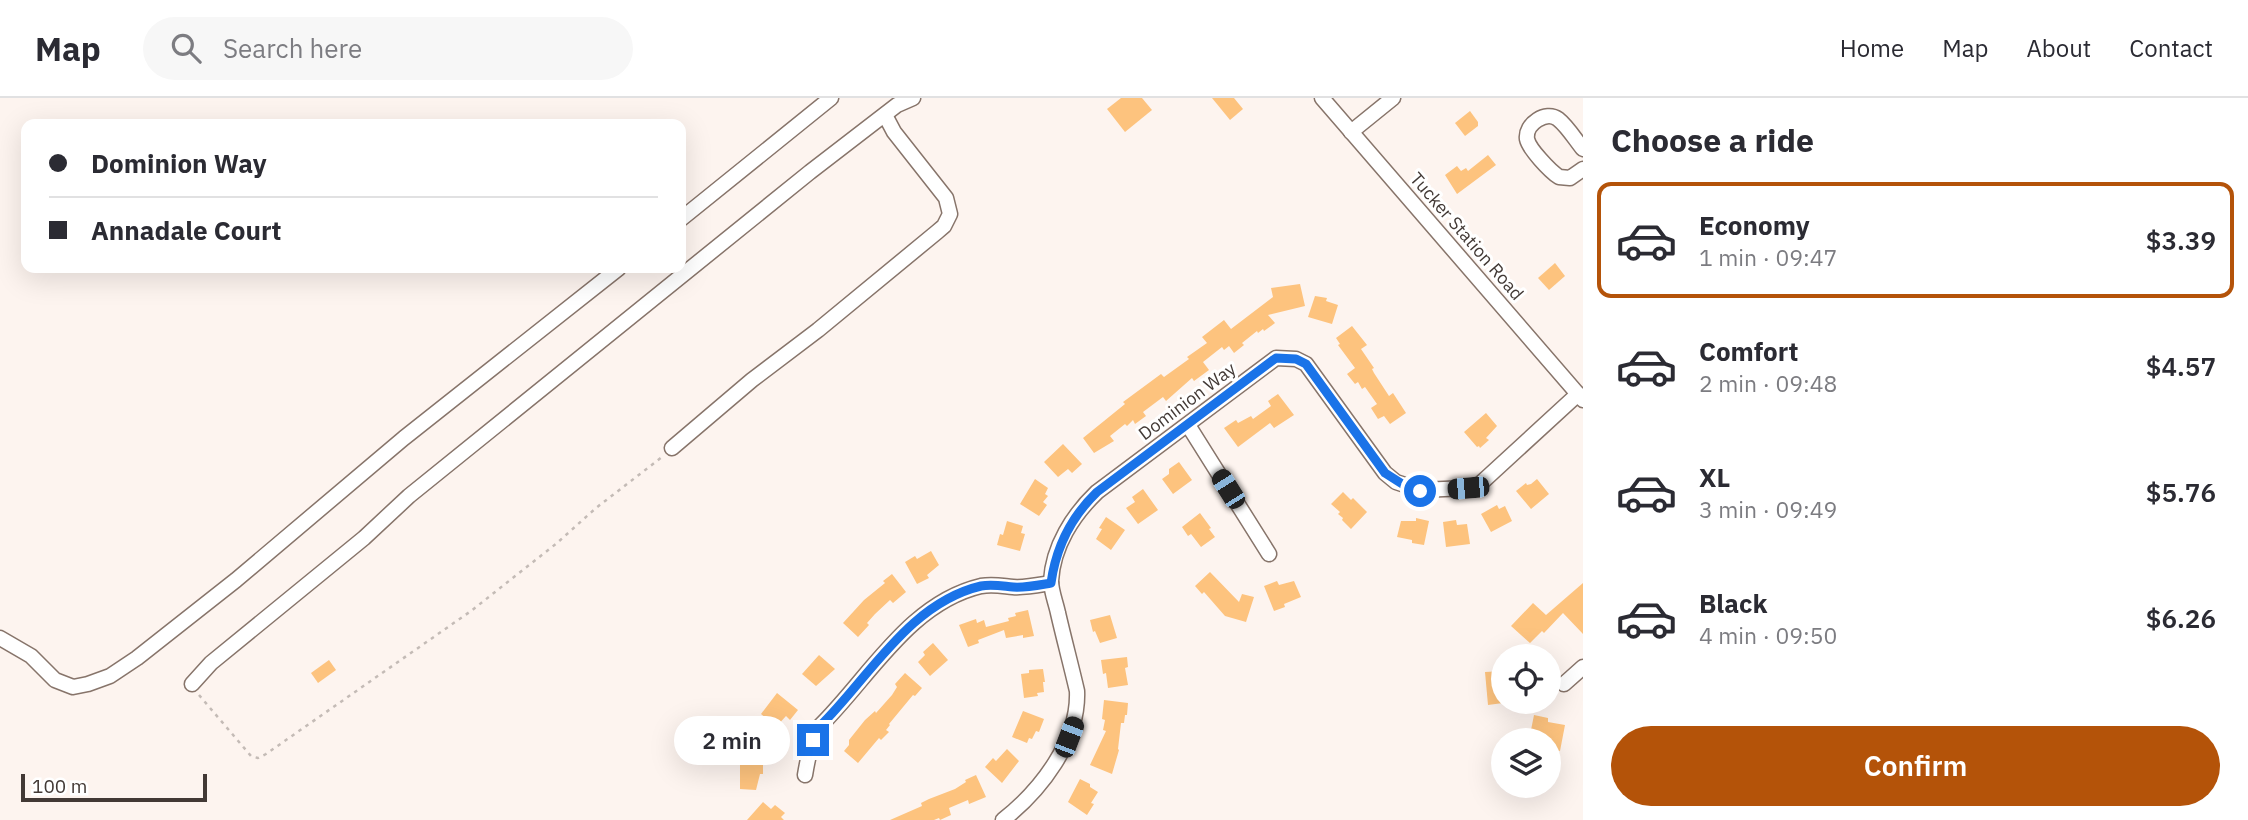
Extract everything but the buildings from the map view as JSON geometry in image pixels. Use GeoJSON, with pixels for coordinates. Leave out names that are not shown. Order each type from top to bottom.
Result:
{"type":"FeatureCollection","features":[{"type":"Feature","properties":{"kind":"street"},"geometry":{"type":"LineString","coordinates":[[686,215],[831,98]]}},
{"type":"Feature","properties":{"kind":"street"},"geometry":{"type":"LineString","coordinates":[[686,272],[884,115],[913,98]]}},
{"type":"Feature","properties":{"kind":"street","name":"Tucker Station Road"},"geometry":{"type":"LineString","coordinates":[[1322,98],[1581,397]]}},
{"type":"Feature","properties":{"kind":"street"},"geometry":{"type":"LineString","coordinates":[[1352,132],[1392,98]]}},
{"type":"Feature","properties":{"kind":"street"},"geometry":{"type":"LineString","coordinates":[[672,448],[948,220],[950,208],[946,198],[894,132],[884,115]]}},
{"type":"Feature","properties":{"kind":"street"},"geometry":{"type":"LineString","coordinates":[[1583,149],[1556,117],[1544,116],[1530,126],[1527,133],[1530,145],[1559,177],[1570,178],[1583,169]]}},
{"type":"Feature","properties":{"kind":"street"},"geometry":{"type":"LineString","coordinates":[[0,638],[31,656],[55,680],[73,687],[110,676],[136,659],[236,580],[404,438],[613,273]]}},
{"type":"Feature","properties":{"kind":"street"},"geometry":{"type":"LineString","coordinates":[[192,684],[211,663],[364,538],[410,496],[685,273]]}},
{"type":"Feature","properties":{"kind":"street","name":"Dominion Way"},"geometry":{"type":"LineString","coordinates":[[1003,820],[1025,801],[1045,775],[1069,737],[1075,722],[1077,691],[1051,583],[1054,562],[1071,522],[1097,492],[1276,358],[1296,359],[1306,364],[1385,473],[1407,487],[1420,491],[1468,488],[1480,484],[1581,397]]}},
{"type":"Feature","properties":{"kind":"street"},"geometry":{"type":"LineString","coordinates":[[1188,425],[1269,554]]}},
{"type":"Feature","properties":{"kind":"street"},"geometry":{"type":"LineString","coordinates":[[805,775],[810,747],[820,726],[916,621],[953,596],[985,585],[1014,587],[1051,583]]}},
{"type":"Feature","properties":{"kind":"street"},"geometry":{"type":"LineString","coordinates":[[1564,684],[1583,667]]}},
{"type":"Feature","properties":{"kind":"path"},"geometry":{"type":"LineString","coordinates":[[192,684],[204,703],[251,756],[258,758],[471,611],[672,448]]}},
{"type":"Feature","properties":{"kind":"route"},"geometry":{"type":"LineString","coordinates":[[813,740],[820,726],[916,621],[934,607],[953,596],[985,585],[1014,587],[1051,583],[1061,542],[1083,505],[1276,358],[1296,359],[1306,364],[1385,473],[1407,487],[1420,491]]}}]}
